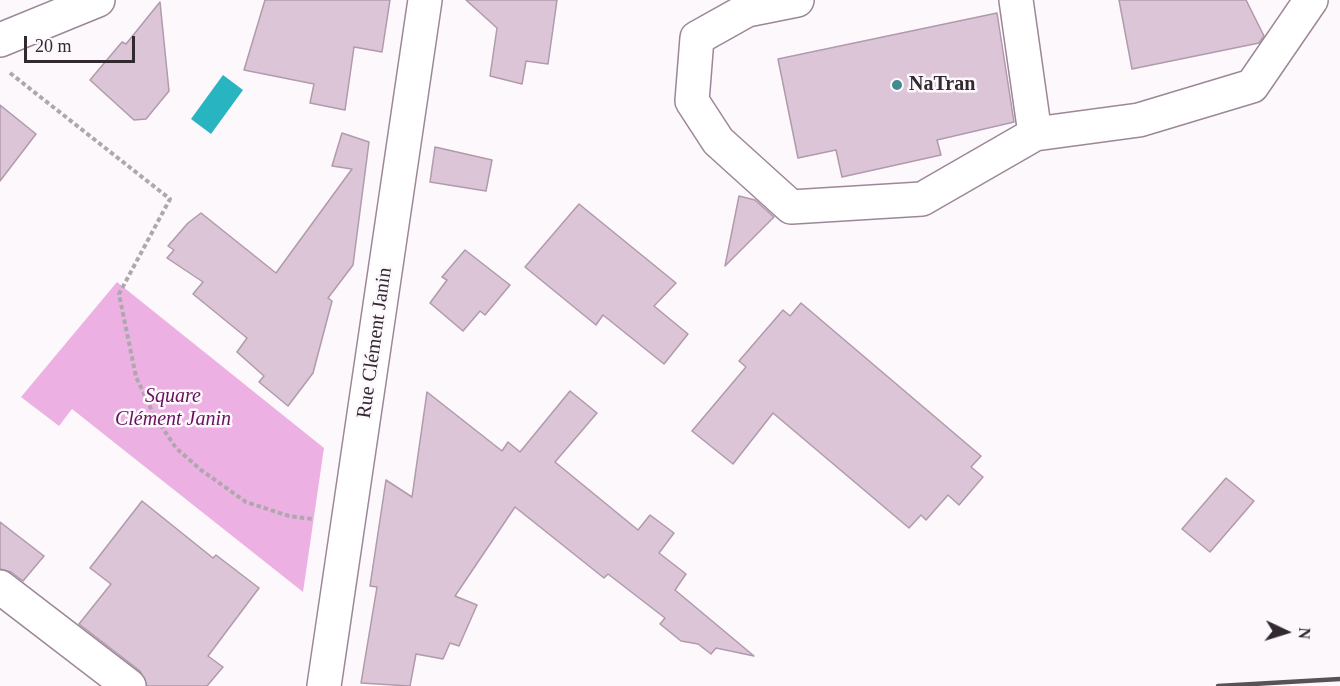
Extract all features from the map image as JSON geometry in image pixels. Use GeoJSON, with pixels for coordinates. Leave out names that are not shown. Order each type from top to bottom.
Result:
{"type":"FeatureCollection","features":[{"type":"Feature","properties":{"kind":"street"},"geometry":{"type":"LineString","coordinates":[[0,40],[98,0]]}},
{"type":"Feature","properties":{"kind":"street","name":"Rue Clément Janin"},"geometry":{"type":"LineString","coordinates":[[324,686],[425,0]]}},
{"type":"Feature","properties":{"kind":"street"},"geometry":{"type":"LineString","coordinates":[[797,0],[747,10],[697,38],[692,101],[718,141],[791,207],[922,199],[1035,134],[1139,120],[1252,86],[1307,2]]}},
{"type":"Feature","properties":{"kind":"street"},"geometry":{"type":"LineString","coordinates":[[1016,0],[1035,134]]}},
{"type":"Feature","properties":{"kind":"street"},"geometry":{"type":"LineString","coordinates":[[0,587],[129,686]]}},
{"type":"Feature","properties":{"kind":"path"},"geometry":{"type":"LineString","coordinates":[[9,72],[170,200],[119,294],[136,378],[154,415],[176,448],[201,470],[246,502],[288,516],[348,524]]}},
{"type":"Feature","properties":{"kind":"green space","name":"Square Clément Janin"},"geometry":{"type":"Polygon","coordinates":[[[117,282],[324,448],[303,592],[72,409],[59,426],[21,397],[117,282]]]}},
{"type":"Feature","properties":{"kind":"water"},"geometry":{"type":"Polygon","coordinates":[[[223,75],[243,90],[211,134],[191,119],[223,75]]]}},
{"type":"Feature","properties":{"kind":"building"},"geometry":{"type":"Polygon","coordinates":[[[265,0],[390,0],[382,52],[354,47],[345,110],[310,103],[314,84],[244,70],[265,0]]]}},
{"type":"Feature","properties":{"kind":"building"},"geometry":{"type":"Polygon","coordinates":[[[466,0],[557,0],[548,64],[526,61],[522,84],[490,76],[497,28],[466,0]]]}},
{"type":"Feature","properties":{"kind":"building"},"geometry":{"type":"Polygon","coordinates":[[[1119,0],[1246,0],[1264,36],[1259,43],[1132,69],[1119,0]]]}},
{"type":"Feature","properties":{"kind":"building"},"geometry":{"type":"Polygon","coordinates":[[[160,2],[169,91],[146,119],[134,120],[90,80],[122,42],[126,44],[160,2]]]}},
{"type":"Feature","properties":{"kind":"building","name":"NaTran"},"geometry":{"type":"Polygon","coordinates":[[[997,13],[1014,122],[937,140],[941,155],[842,177],[836,150],[798,158],[778,59],[997,13]]]}},
{"type":"Feature","properties":{"kind":"building"},"geometry":{"type":"Polygon","coordinates":[[[0,105],[36,134],[0,181],[0,105]]]}},
{"type":"Feature","properties":{"kind":"building"},"geometry":{"type":"Polygon","coordinates":[[[342,133],[369,142],[353,265],[328,298],[332,301],[313,373],[288,406],[259,382],[264,376],[237,352],[247,338],[193,294],[203,282],[167,258],[174,250],[168,246],[188,223],[201,213],[276,273],[352,169],[332,166],[342,133]]]}},
{"type":"Feature","properties":{"kind":"building"},"geometry":{"type":"Polygon","coordinates":[[[435,147],[492,160],[486,191],[430,182],[435,147]]]}},
{"type":"Feature","properties":{"kind":"building"},"geometry":{"type":"Polygon","coordinates":[[[739,196],[755,200],[774,217],[725,266],[739,196]]]}},
{"type":"Feature","properties":{"kind":"building"},"geometry":{"type":"Polygon","coordinates":[[[579,204],[676,283],[654,306],[688,334],[664,364],[603,315],[596,325],[525,267],[579,204]]]}},
{"type":"Feature","properties":{"kind":"building"},"geometry":{"type":"Polygon","coordinates":[[[465,250],[510,285],[485,315],[480,311],[463,331],[430,303],[447,280],[442,277],[465,250]]]}},
{"type":"Feature","properties":{"kind":"building"},"geometry":{"type":"Polygon","coordinates":[[[801,303],[981,456],[971,467],[983,477],[959,505],[948,495],[926,520],[921,515],[909,528],[773,413],[733,464],[692,431],[746,367],[739,361],[783,310],[790,316],[801,303]]]}},
{"type":"Feature","properties":{"kind":"building"},"geometry":{"type":"Polygon","coordinates":[[[570,391],[597,413],[555,462],[638,530],[650,515],[674,533],[659,553],[686,574],[675,590],[754,656],[716,648],[711,654],[698,644],[681,641],[660,624],[665,618],[608,574],[604,578],[515,507],[455,596],[477,605],[459,646],[450,643],[443,659],[416,654],[410,686],[361,683],[377,587],[370,586],[386,480],[412,497],[427,392],[502,451],[508,442],[520,452],[570,391]]]}},
{"type":"Feature","properties":{"kind":"building"},"geometry":{"type":"Polygon","coordinates":[[[1226,478],[1254,501],[1210,552],[1182,529],[1226,478]]]}},
{"type":"Feature","properties":{"kind":"building"},"geometry":{"type":"Polygon","coordinates":[[[142,501],[213,558],[216,555],[259,588],[208,656],[223,667],[207,686],[147,686],[140,671],[79,624],[111,584],[90,568],[142,501]]]}},
{"type":"Feature","properties":{"kind":"building"},"geometry":{"type":"Polygon","coordinates":[[[0,522],[44,556],[23,581],[11,572],[0,569],[0,522]]]}},
{"type":"Feature","properties":{"kind":"railway"},"geometry":{"type":"LineString","coordinates":[[1218,686],[1340,679]]}},
{"type":"Feature","properties":{"kind":"place","name":"NaTran"},"geometry":{"type":"Point","coordinates":[897,85]}}]}
